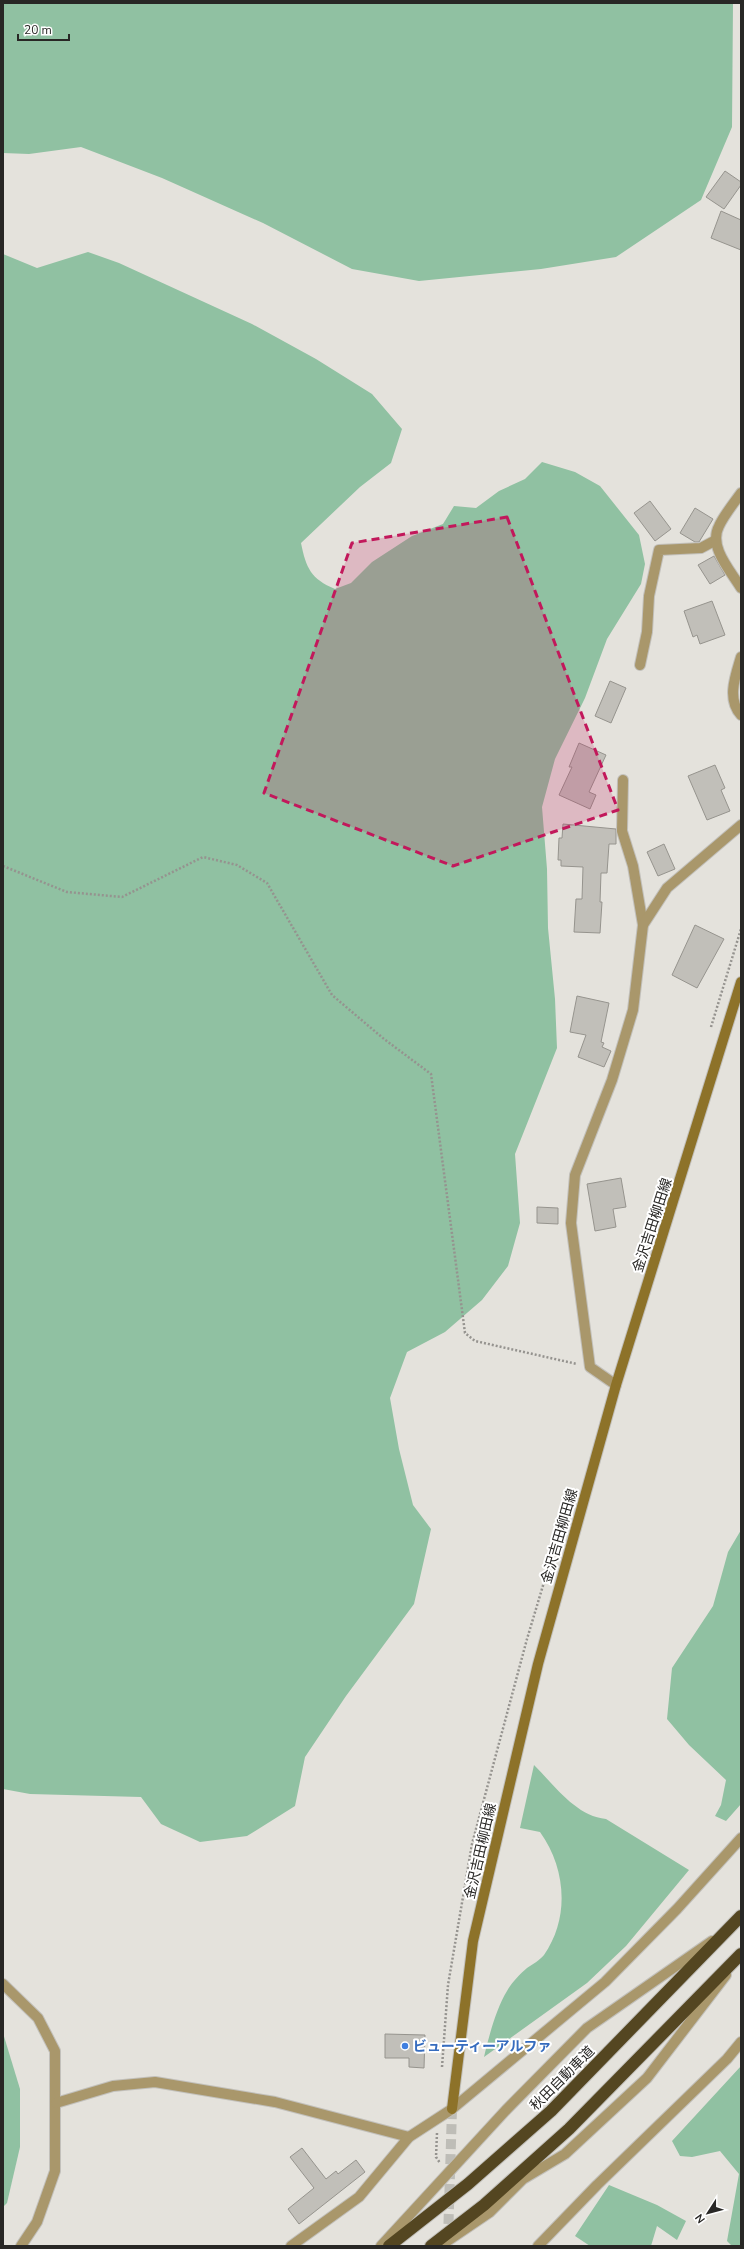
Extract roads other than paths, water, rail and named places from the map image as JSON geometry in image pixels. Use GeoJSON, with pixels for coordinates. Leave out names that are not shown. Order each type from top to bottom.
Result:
{"type":"FeatureCollection","features":[{"type":"Feature","properties":{"kind":"highway","name":"秋田自動車道"},"geometry":{"type":"LineString","coordinates":[[389,2246],[468,2184],[551,2111],[732,1927],[741,1916]]}},
{"type":"Feature","properties":{"kind":"highway"},"geometry":{"type":"LineString","coordinates":[[431,2246],[484,2205],[570,2129],[741,1955]]}},
{"type":"Feature","properties":{"kind":"main road","name":"金沢吉田柳田線"},"geometry":{"type":"LineString","coordinates":[[452,2109],[473,1941],[538,1664],[616,1385],[741,982]]}},
{"type":"Feature","properties":{"kind":"street"},"geometry":{"type":"LineString","coordinates":[[741,493],[718,527],[716,540],[718,550],[741,588]]}},
{"type":"Feature","properties":{"kind":"street"},"geometry":{"type":"LineString","coordinates":[[640,665],[647,632],[649,596],[659,550],[701,548],[716,540]]}},
{"type":"Feature","properties":{"kind":"street"},"geometry":{"type":"LineString","coordinates":[[741,657],[733,682],[733,698],[741,714]]}},
{"type":"Feature","properties":{"kind":"street"},"geometry":{"type":"LineString","coordinates":[[616,1385],[590,1367],[571,1223],[575,1175],[612,1080],[633,1010],[643,926],[633,866],[622,831],[623,780]]}},
{"type":"Feature","properties":{"kind":"street"},"geometry":{"type":"LineString","coordinates":[[643,926],[667,888],[741,825]]}},
{"type":"Feature","properties":{"kind":"street"},"geometry":{"type":"LineString","coordinates":[[291,2246],[359,2197],[409,2137],[452,2109],[606,1982],[678,1909],[741,1838]]}},
{"type":"Feature","properties":{"kind":"street"},"geometry":{"type":"LineString","coordinates":[[381,2246],[507,2109],[587,2028],[732,1927]]}},
{"type":"Feature","properties":{"kind":"street"},"geometry":{"type":"LineString","coordinates":[[440,2246],[490,2212],[523,2178],[565,2154],[647,2078],[741,1955]]}},
{"type":"Feature","properties":{"kind":"street"},"geometry":{"type":"LineString","coordinates":[[3,1984],[38,2018],[55,2051],[55,2171],[37,2222],[20,2246]]}},
{"type":"Feature","properties":{"kind":"street"},"geometry":{"type":"LineString","coordinates":[[538,2246],[597,2185],[727,2059],[741,2042]]}},
{"type":"Feature","properties":{"kind":"street"},"geometry":{"type":"LineString","coordinates":[[56,2103],[113,2086],[155,2082],[275,2102],[409,2137]]}},
{"type":"Feature","properties":{"kind":"tunnel"},"geometry":{"type":"LineString","coordinates":[[448,2239],[452,2109]]}},
{"type":"Feature","properties":{"kind":"place","name":"ビューティーアルファ"},"geometry":{"type":"Point","coordinates":[405,2046]}}]}
